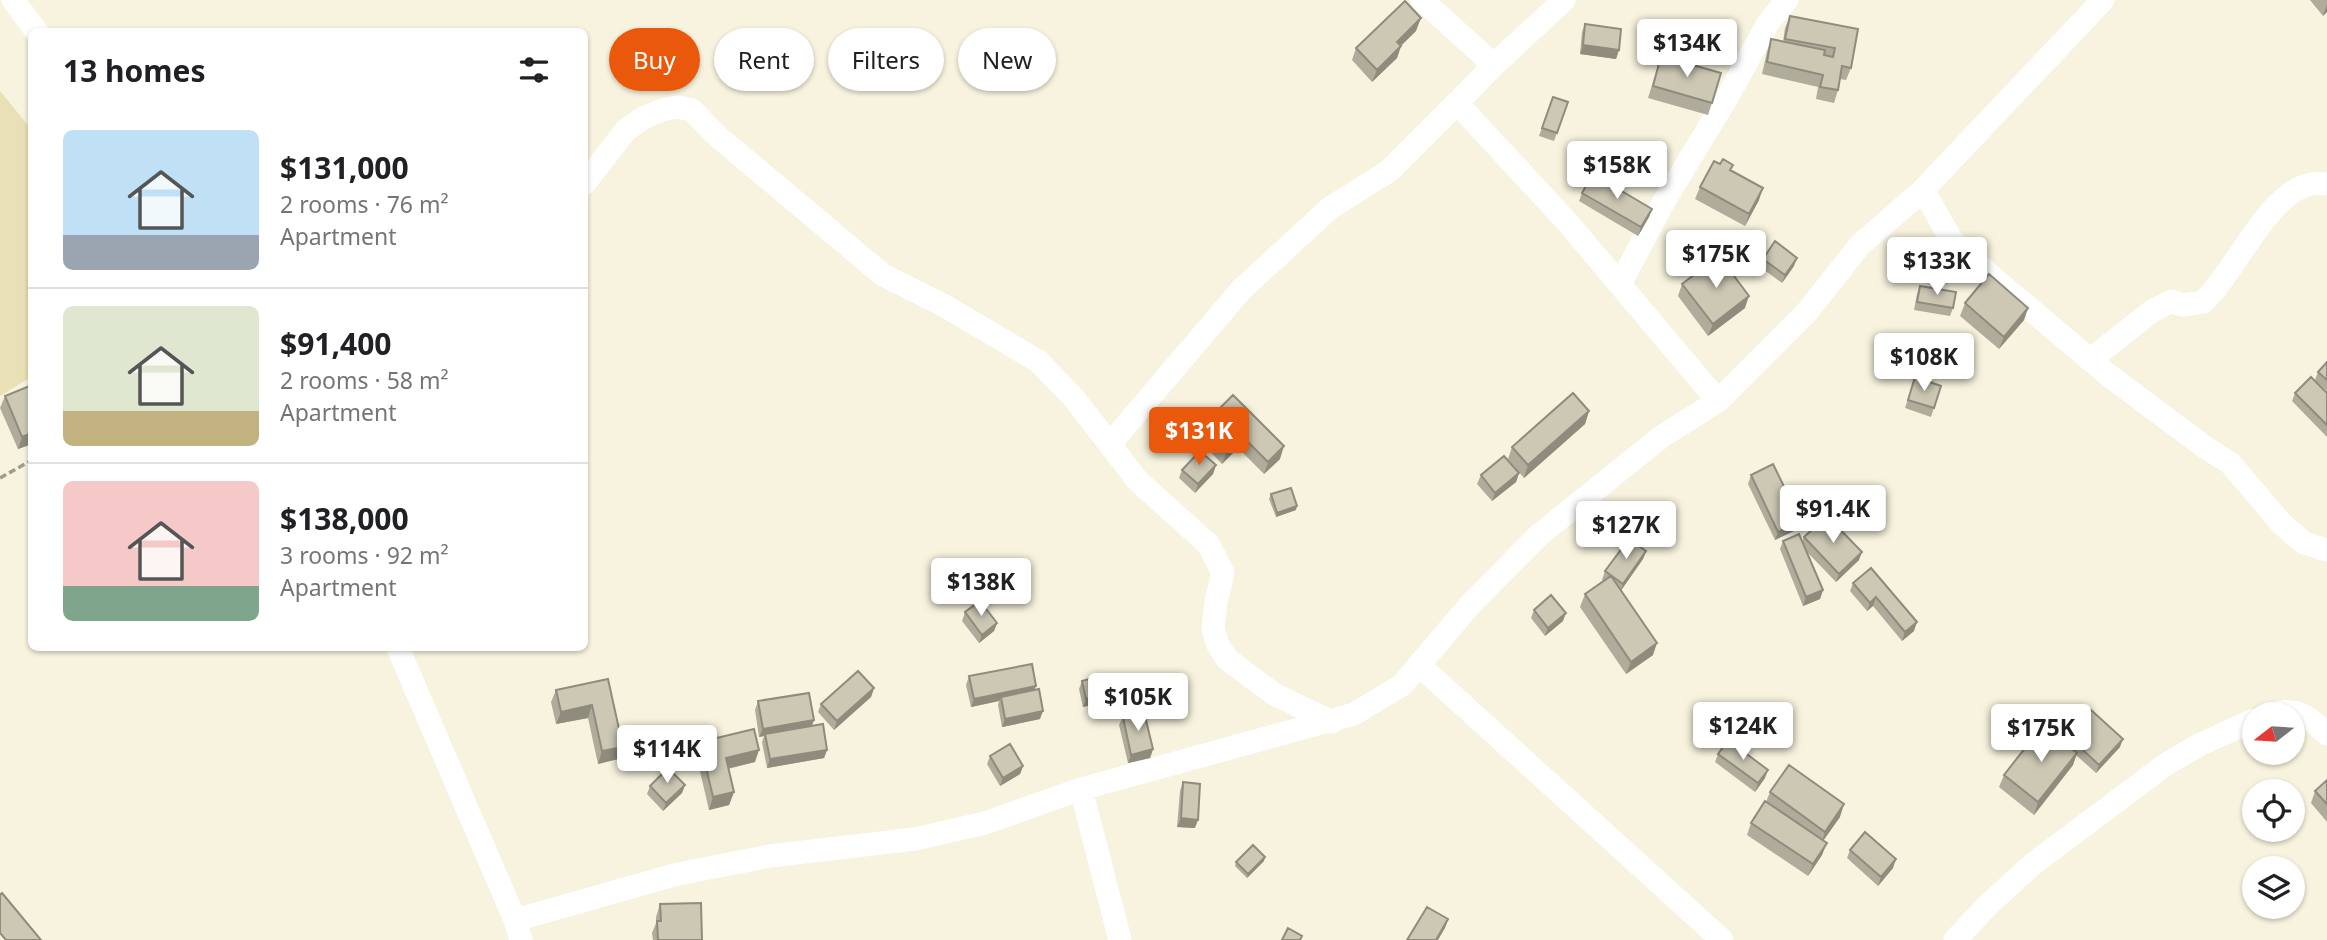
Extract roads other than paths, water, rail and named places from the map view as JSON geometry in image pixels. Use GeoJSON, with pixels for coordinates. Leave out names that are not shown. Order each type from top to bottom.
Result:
{"type":"FeatureCollection","features":[{"type":"Feature","properties":{"kind":"street"},"geometry":{"type":"LineString","coordinates":[[13,0],[34,28]]}},
{"type":"Feature","properties":{"kind":"street"},"geometry":{"type":"LineString","coordinates":[[1422,0],[1494,65]]}},
{"type":"Feature","properties":{"kind":"street"},"geometry":{"type":"LineString","coordinates":[[1110,444],[1241,290],[1330,208],[1389,171],[1494,65],[1564,0]]}},
{"type":"Feature","properties":{"kind":"street"},"geometry":{"type":"LineString","coordinates":[[1620,284],[1663,203],[1728,96],[1768,23],[1787,0]]}},
{"type":"Feature","properties":{"kind":"street"},"geometry":{"type":"LineString","coordinates":[[399,651],[518,930],[678,874],[770,856],[915,839],[985,823],[1082,789],[1354,715],[1402,685],[1469,606],[1538,536],[1661,437],[1718,401],[1807,312],[1860,245],[1923,190],[2103,0]]}},
{"type":"Feature","properties":{"kind":"street"},"geometry":{"type":"LineString","coordinates":[[1457,103],[1568,223],[1718,401]]}},
{"type":"Feature","properties":{"kind":"street"},"geometry":{"type":"LineString","coordinates":[[588,179],[626,131],[643,118],[678,107],[692,110],[716,135],[883,275],[943,305],[1038,361],[1073,397],[1138,481],[1209,545],[1223,573],[1213,628],[1217,643],[1227,659],[1274,694],[1332,722]]}},
{"type":"Feature","properties":{"kind":"street"},"geometry":{"type":"LineString","coordinates":[[2090,360],[2152,311],[2172,301],[2182,305],[2203,302],[2234,266],[2262,221],[2285,199],[2304,186],[2327,184]]}},
{"type":"Feature","properties":{"kind":"street"},"geometry":{"type":"LineString","coordinates":[[1923,190],[1952,240],[2090,360],[2206,448],[2230,463],[2282,524],[2304,543],[2327,550]]}},
{"type":"Feature","properties":{"kind":"street"},"geometry":{"type":"LineString","coordinates":[[1419,665],[1722,940]]}},
{"type":"Feature","properties":{"kind":"street"},"geometry":{"type":"LineString","coordinates":[[2305,716],[2327,734]]}},
{"type":"Feature","properties":{"kind":"street"},"geometry":{"type":"LineString","coordinates":[[1955,940],[2033,864],[2165,765],[2199,745],[2242,725]]}},
{"type":"Feature","properties":{"kind":"street"},"geometry":{"type":"LineString","coordinates":[[1082,789],[1120,940]]}}]}
